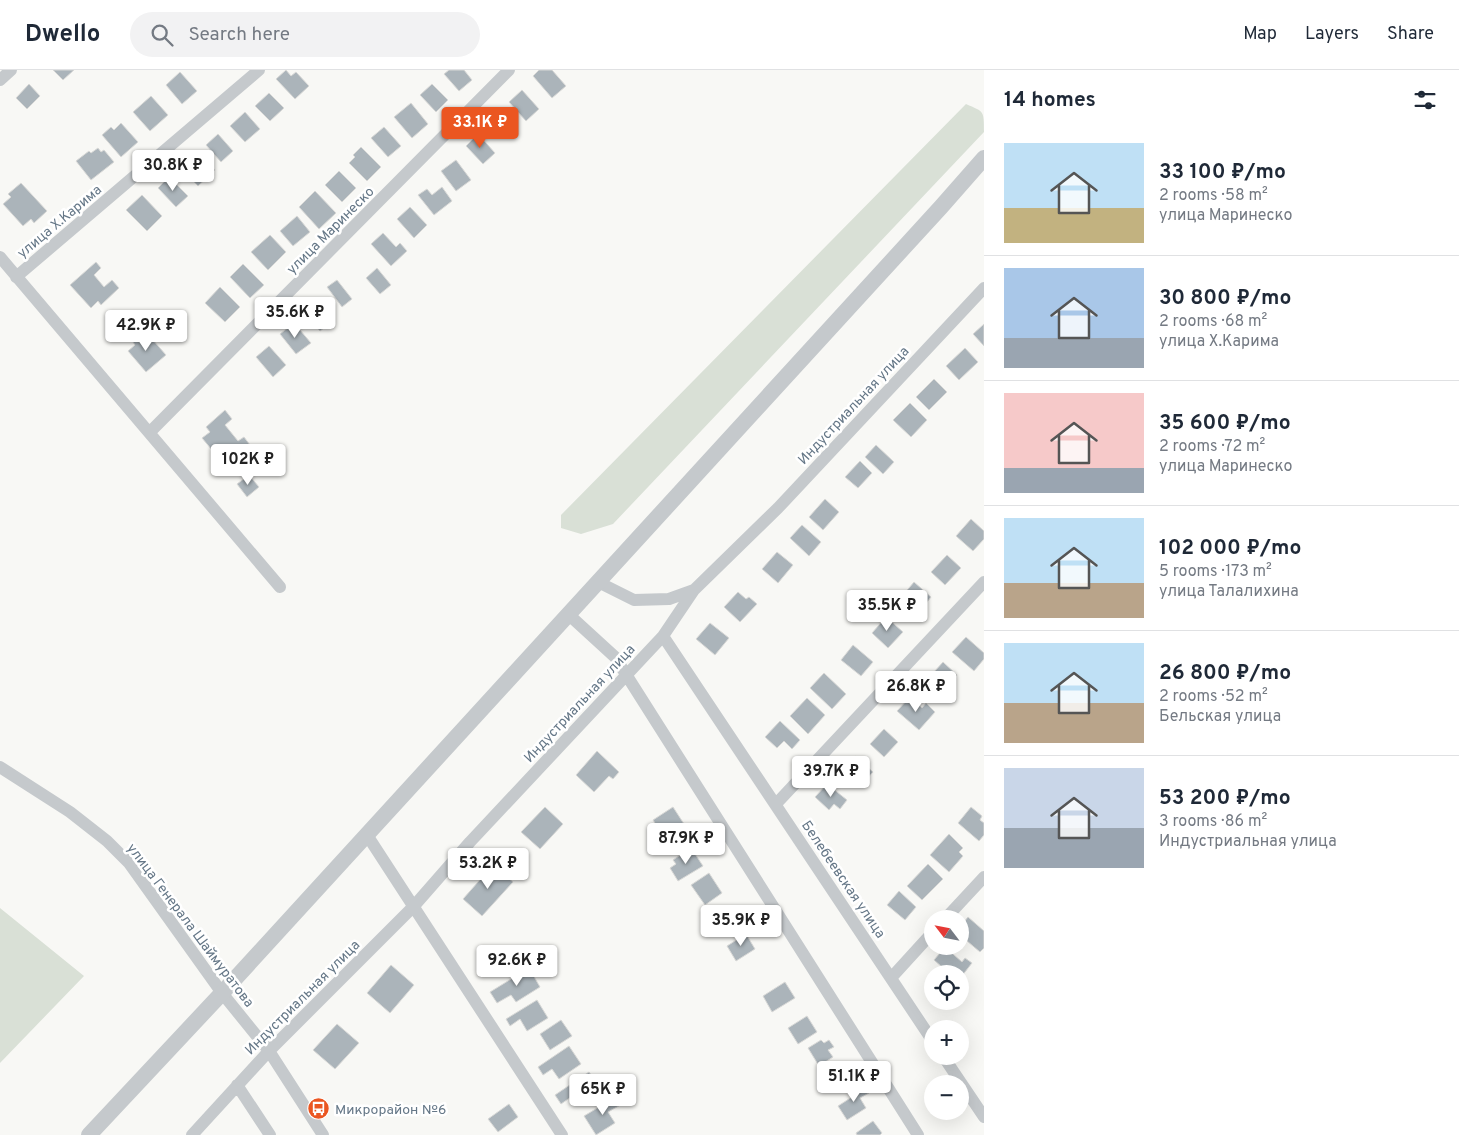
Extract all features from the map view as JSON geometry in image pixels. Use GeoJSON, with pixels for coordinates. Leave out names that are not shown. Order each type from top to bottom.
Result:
{"type":"FeatureCollection","features":[{"type":"Feature","properties":{"kind":"street"},"geometry":{"type":"LineString","coordinates":[[0,80],[11,70]]}},
{"type":"Feature","properties":{"kind":"street","name":"улица Х.Карима"},"geometry":{"type":"LineString","coordinates":[[16,277],[259,70]]}},
{"type":"Feature","properties":{"kind":"street","name":"улица Маринеско"},"geometry":{"type":"LineString","coordinates":[[150,432],[509,70]]}},
{"type":"Feature","properties":{"kind":"street"},"geometry":{"type":"LineString","coordinates":[[89,1135],[222,993],[984,158]]}},
{"type":"Feature","properties":{"kind":"street"},"geometry":{"type":"LineString","coordinates":[[0,257],[280,587]]}},
{"type":"Feature","properties":{"kind":"street","name":"Индустриальная улица"},"geometry":{"type":"LineString","coordinates":[[192,1135],[269,1051],[414,906],[470,842],[625,675],[664,636],[694,590],[784,500],[984,288]]}},
{"type":"Feature","properties":{"kind":"street"},"geometry":{"type":"LineString","coordinates":[[598,582],[634,600],[669,599],[694,590]]}},
{"type":"Feature","properties":{"kind":"street"},"geometry":{"type":"LineString","coordinates":[[776,804],[984,582]]}},
{"type":"Feature","properties":{"kind":"street"},"geometry":{"type":"LineString","coordinates":[[568,614],[615,657],[918,1135]]}},
{"type":"Feature","properties":{"kind":"street","name":"Белебеевская улица"},"geometry":{"type":"LineString","coordinates":[[664,636],[924,1028]]}},
{"type":"Feature","properties":{"kind":"street","name":"улица Генерала Шаймуратова"},"geometry":{"type":"LineString","coordinates":[[0,767],[70,812],[107,841],[129,862],[222,993],[269,1051],[323,1135]]}},
{"type":"Feature","properties":{"kind":"street"},"geometry":{"type":"LineString","coordinates":[[366,835],[562,1135]]}},
{"type":"Feature","properties":{"kind":"street"},"geometry":{"type":"LineString","coordinates":[[953,910],[984,877]]}},
{"type":"Feature","properties":{"kind":"street"},"geometry":{"type":"LineString","coordinates":[[891,978],[924,941]]}},
{"type":"Feature","properties":{"kind":"street"},"geometry":{"type":"LineString","coordinates":[[949,1065],[984,1117]]}},
{"type":"Feature","properties":{"kind":"street"},"geometry":{"type":"LineString","coordinates":[[237,1085],[270,1135]]}},
{"type":"Feature","properties":{"kind":"shaded area"},"geometry":{"type":"Polygon","coordinates":[[[966,104],[982,113],[984,132],[613,524],[581,534],[561,528],[561,515],[966,104]]]}},
{"type":"Feature","properties":{"kind":"shaded area"},"geometry":{"type":"Polygon","coordinates":[[[0,908],[84,976],[0,1063],[0,908]]]}},
{"type":"Feature","properties":{"kind":"building"},"geometry":{"type":"Polygon","coordinates":[[[53,70],[74,70],[63,80],[53,70]]]}},
{"type":"Feature","properties":{"kind":"building"},"geometry":{"type":"Polygon","coordinates":[[[286,70],[291,76],[296,72],[309,86],[295,99],[276,79],[286,70]]]}},
{"type":"Feature","properties":{"kind":"building"},"geometry":{"type":"Polygon","coordinates":[[[449,70],[464,70],[472,80],[459,91],[444,74],[449,70]]]}},
{"type":"Feature","properties":{"kind":"building"},"geometry":{"type":"Polygon","coordinates":[[[539,70],[552,70],[566,86],[552,98],[533,76],[539,70]]]}},
{"type":"Feature","properties":{"kind":"building"},"geometry":{"type":"Polygon","coordinates":[[[180,72],[197,91],[182,104],[166,85],[180,72]]]}},
{"type":"Feature","properties":{"kind":"building"},"geometry":{"type":"Polygon","coordinates":[[[29,84],[40,96],[27,109],[16,98],[29,84]]]}},
{"type":"Feature","properties":{"kind":"building"},"geometry":{"type":"Polygon","coordinates":[[[432,84],[448,100],[436,112],[420,95],[432,84]]]}},
{"type":"Feature","properties":{"kind":"building"},"geometry":{"type":"Polygon","coordinates":[[[522,90],[539,109],[526,121],[509,102],[522,90]]]}},
{"type":"Feature","properties":{"kind":"building"},"geometry":{"type":"Polygon","coordinates":[[[269,93],[284,108],[270,121],[255,106],[269,93]]]}},
{"type":"Feature","properties":{"kind":"building"},"geometry":{"type":"Polygon","coordinates":[[[151,96],[168,115],[150,131],[133,112],[151,96]]]}},
{"type":"Feature","properties":{"kind":"building"},"geometry":{"type":"Polygon","coordinates":[[[411,103],[428,124],[412,138],[394,117],[411,103]]]}},
{"type":"Feature","properties":{"kind":"building"},"geometry":{"type":"Polygon","coordinates":[[[245,112],[260,129],[245,142],[230,126],[245,112]]]}},
{"type":"Feature","properties":{"kind":"building"},"geometry":{"type":"Polygon","coordinates":[[[498,113],[510,126],[499,137],[486,124],[498,113]]]}},
{"type":"Feature","properties":{"kind":"building"},"geometry":{"type":"Polygon","coordinates":[[[121,123],[138,142],[121,157],[102,135],[111,127],[114,130],[121,123]]]}},
{"type":"Feature","properties":{"kind":"building"},"geometry":{"type":"Polygon","coordinates":[[[384,127],[401,146],[388,157],[371,138],[384,127]]]}},
{"type":"Feature","properties":{"kind":"building"},"geometry":{"type":"Polygon","coordinates":[[[218,134],[233,151],[221,162],[206,145],[218,134]]]}},
{"type":"Feature","properties":{"kind":"building"},"geometry":{"type":"Polygon","coordinates":[[[478,134],[495,153],[483,164],[466,146],[478,134]]]}},
{"type":"Feature","properties":{"kind":"building"},"geometry":{"type":"Polygon","coordinates":[[[361,147],[381,167],[367,181],[349,163],[355,157],[353,155],[361,147]]]}},
{"type":"Feature","properties":{"kind":"building"},"geometry":{"type":"Polygon","coordinates":[[[98,148],[101,152],[104,150],[114,162],[91,180],[76,161],[89,151],[91,153],[98,148]]]}},
{"type":"Feature","properties":{"kind":"building"},"geometry":{"type":"Polygon","coordinates":[[[198,152],[215,170],[198,186],[181,168],[198,152]]]}},
{"type":"Feature","properties":{"kind":"building"},"geometry":{"type":"Polygon","coordinates":[[[456,160],[471,180],[456,191],[441,171],[456,160]]]}},
{"type":"Feature","properties":{"kind":"building"},"geometry":{"type":"Polygon","coordinates":[[[339,171],[356,188],[342,202],[325,185],[339,171]]]}},
{"type":"Feature","properties":{"kind":"building"},"geometry":{"type":"Polygon","coordinates":[[[169,177],[188,196],[176,207],[158,188],[169,177]]]}},
{"type":"Feature","properties":{"kind":"building"},"geometry":{"type":"Polygon","coordinates":[[[21,183],[47,211],[34,223],[31,219],[23,226],[3,204],[11,197],[8,194],[21,183]]]}},
{"type":"Feature","properties":{"kind":"building"},"geometry":{"type":"Polygon","coordinates":[[[442,187],[452,201],[434,215],[418,195],[427,189],[432,195],[442,187]]]}},
{"type":"Feature","properties":{"kind":"building"},"geometry":{"type":"Polygon","coordinates":[[[315,191],[336,213],[319,229],[299,207],[315,191]]]}},
{"type":"Feature","properties":{"kind":"building"},"geometry":{"type":"Polygon","coordinates":[[[142,195],[162,216],[147,231],[126,210],[142,195]]]}},
{"type":"Feature","properties":{"kind":"building"},"geometry":{"type":"Polygon","coordinates":[[[410,207],[427,225],[414,238],[397,219],[410,207]]]}},
{"type":"Feature","properties":{"kind":"building"},"geometry":{"type":"Polygon","coordinates":[[[297,216],[310,232],[293,246],[280,231],[297,216]]]}},
{"type":"Feature","properties":{"kind":"building"},"geometry":{"type":"Polygon","coordinates":[[[383,233],[396,247],[400,243],[407,251],[391,266],[371,244],[383,233]]]}},
{"type":"Feature","properties":{"kind":"building"},"geometry":{"type":"Polygon","coordinates":[[[270,235],[286,252],[268,270],[251,252],[270,235]]]}},
{"type":"Feature","properties":{"kind":"building"},"geometry":{"type":"Polygon","coordinates":[[[96,262],[101,268],[94,275],[104,287],[112,280],[119,288],[101,305],[98,301],[91,308],[70,285],[96,262]]]}},
{"type":"Feature","properties":{"kind":"building"},"geometry":{"type":"Polygon","coordinates":[[[243,264],[264,285],[250,298],[230,277],[243,264]]]}},
{"type":"Feature","properties":{"kind":"building"},"geometry":{"type":"Polygon","coordinates":[[[377,268],[391,285],[380,294],[366,278],[377,268]]]}},
{"type":"Feature","properties":{"kind":"building"},"geometry":{"type":"Polygon","coordinates":[[[337,280],[352,299],[342,307],[327,287],[337,280]]]}},
{"type":"Feature","properties":{"kind":"building"},"geometry":{"type":"Polygon","coordinates":[[[220,287],[240,307],[225,322],[205,303],[220,287]]]}},
{"type":"Feature","properties":{"kind":"building"},"geometry":{"type":"Polygon","coordinates":[[[317,299],[334,320],[320,331],[303,311],[317,299]]]}},
{"type":"Feature","properties":{"kind":"building"},"geometry":{"type":"Polygon","coordinates":[[[294,323],[311,343],[296,354],[280,334],[294,323]]]}},
{"type":"Feature","properties":{"kind":"building"},"geometry":{"type":"Polygon","coordinates":[[[984,324],[984,346],[973,334],[984,324]]]}},
{"type":"Feature","properties":{"kind":"building"},"geometry":{"type":"Polygon","coordinates":[[[145,331],[166,355],[146,372],[128,351],[135,345],[133,342],[145,331]]]}},
{"type":"Feature","properties":{"kind":"building"},"geometry":{"type":"Polygon","coordinates":[[[269,346],[286,365],[273,377],[256,357],[269,346]]]}},
{"type":"Feature","properties":{"kind":"building"},"geometry":{"type":"Polygon","coordinates":[[[965,348],[978,362],[959,380],[946,366],[965,348]]]}},
{"type":"Feature","properties":{"kind":"building"},"geometry":{"type":"Polygon","coordinates":[[[934,379],[947,392],[929,410],[916,397],[934,379]]]}},
{"type":"Feature","properties":{"kind":"building"},"geometry":{"type":"Polygon","coordinates":[[[910,403],[927,420],[911,437],[893,420],[910,403]]]}},
{"type":"Feature","properties":{"kind":"building"},"geometry":{"type":"Polygon","coordinates":[[[225,410],[232,419],[225,425],[238,441],[244,437],[250,445],[235,457],[232,453],[222,462],[202,438],[210,432],[206,427],[225,410]]]}},
{"type":"Feature","properties":{"kind":"building"},"geometry":{"type":"Polygon","coordinates":[[[876,445],[894,462],[883,474],[865,457],[876,445]]]}},
{"type":"Feature","properties":{"kind":"building"},"geometry":{"type":"Polygon","coordinates":[[[860,461],[872,473],[858,488],[845,477],[860,461]]]}},
{"type":"Feature","properties":{"kind":"building"},"geometry":{"type":"Polygon","coordinates":[[[249,475],[259,487],[247,497],[237,484],[249,475]]]}},
{"type":"Feature","properties":{"kind":"building"},"geometry":{"type":"Polygon","coordinates":[[[825,499],[839,512],[823,530],[809,517],[825,499]]]}},
{"type":"Feature","properties":{"kind":"building"},"geometry":{"type":"Polygon","coordinates":[[[971,519],[984,531],[984,539],[973,551],[956,536],[971,519]]]}},
{"type":"Feature","properties":{"kind":"building"},"geometry":{"type":"Polygon","coordinates":[[[802,525],[821,542],[809,556],[790,538],[802,525]]]}},
{"type":"Feature","properties":{"kind":"building"},"geometry":{"type":"Polygon","coordinates":[[[777,552],[793,565],[778,583],[762,569],[777,552]]]}},
{"type":"Feature","properties":{"kind":"building"},"geometry":{"type":"Polygon","coordinates":[[[947,555],[961,568],[945,585],[931,572],[947,555]]]}},
{"type":"Feature","properties":{"kind":"building"},"geometry":{"type":"Polygon","coordinates":[[[914,582],[931,597],[916,616],[898,601],[914,582]]]}},
{"type":"Feature","properties":{"kind":"building"},"geometry":{"type":"Polygon","coordinates":[[[738,592],[746,599],[749,597],[757,604],[740,622],[724,607],[738,592]]]}},
{"type":"Feature","properties":{"kind":"building"},"geometry":{"type":"Polygon","coordinates":[[[886,617],[903,632],[888,648],[872,633],[886,617]]]}},
{"type":"Feature","properties":{"kind":"building"},"geometry":{"type":"Polygon","coordinates":[[[710,623],[729,638],[715,655],[696,639],[710,623]]]}},
{"type":"Feature","properties":{"kind":"building"},"geometry":{"type":"Polygon","coordinates":[[[966,637],[984,653],[984,659],[974,671],[952,652],[966,637]]]}},
{"type":"Feature","properties":{"kind":"building"},"geometry":{"type":"Polygon","coordinates":[[[853,645],[873,662],[861,676],[841,660],[853,645]]]}},
{"type":"Feature","properties":{"kind":"building"},"geometry":{"type":"Polygon","coordinates":[[[943,662],[957,675],[940,695],[925,682],[943,662]]]}},
{"type":"Feature","properties":{"kind":"building"},"geometry":{"type":"Polygon","coordinates":[[[824,673],[846,694],[832,709],[810,688],[824,673]]]}},
{"type":"Feature","properties":{"kind":"building"},"geometry":{"type":"Polygon","coordinates":[[[910,697],[922,708],[926,703],[935,712],[919,730],[897,711],[910,697]]]}},
{"type":"Feature","properties":{"kind":"building"},"geometry":{"type":"Polygon","coordinates":[[[807,698],[825,715],[808,734],[790,716],[807,698]]]}},
{"type":"Feature","properties":{"kind":"building"},"geometry":{"type":"Polygon","coordinates":[[[780,721],[800,740],[792,749],[784,741],[777,748],[765,737],[780,721]]]}},
{"type":"Feature","properties":{"kind":"building"},"geometry":{"type":"Polygon","coordinates":[[[884,729],[898,742],[884,757],[870,744],[884,729]]]}},
{"type":"Feature","properties":{"kind":"building"},"geometry":{"type":"Polygon","coordinates":[[[597,751],[619,772],[613,779],[609,776],[594,792],[576,775],[597,751]]]}},
{"type":"Feature","properties":{"kind":"building"},"geometry":{"type":"Polygon","coordinates":[[[855,756],[873,772],[860,786],[842,770],[855,756]]]}},
{"type":"Feature","properties":{"kind":"building"},"geometry":{"type":"Polygon","coordinates":[[[827,784],[847,800],[840,809],[834,804],[829,810],[815,797],[827,784]]]}},
{"type":"Feature","properties":{"kind":"building"},"geometry":{"type":"Polygon","coordinates":[[[545,807],[563,824],[540,849],[521,832],[545,807]]]}},
{"type":"Feature","properties":{"kind":"building"},"geometry":{"type":"Polygon","coordinates":[[[673,807],[684,824],[664,837],[653,820],[673,807]]]}},
{"type":"Feature","properties":{"kind":"building"},"geometry":{"type":"Polygon","coordinates":[[[971,807],[982,816],[980,820],[984,823],[984,835],[979,841],[958,823],[971,807]]]}},
{"type":"Feature","properties":{"kind":"building"},"geometry":{"type":"Polygon","coordinates":[[[949,834],[963,848],[959,852],[963,856],[949,872],[930,855],[949,834]]]}},
{"type":"Feature","properties":{"kind":"building"},"geometry":{"type":"Polygon","coordinates":[[[691,848],[703,866],[678,881],[670,868],[676,864],[673,860],[691,848]]]}},
{"type":"Feature","properties":{"kind":"building"},"geometry":{"type":"Polygon","coordinates":[[[928,864],[943,879],[922,900],[907,886],[928,864]]]}},
{"type":"Feature","properties":{"kind":"building"},"geometry":{"type":"Polygon","coordinates":[[[493,865],[513,882],[482,916],[463,899],[493,865]]]}},
{"type":"Feature","properties":{"kind":"building"},"geometry":{"type":"Polygon","coordinates":[[[709,873],[722,893],[705,905],[691,885],[709,873]]]}},
{"type":"Feature","properties":{"kind":"building"},"geometry":{"type":"Polygon","coordinates":[[[899,891],[916,907],[905,920],[887,905],[899,891]]]}},
{"type":"Feature","properties":{"kind":"building"},"geometry":{"type":"Polygon","coordinates":[[[734,910],[742,923],[724,935],[716,922],[734,910]]]}},
{"type":"Feature","properties":{"kind":"building"},"geometry":{"type":"Polygon","coordinates":[[[969,918],[984,931],[984,948],[980,952],[969,943],[969,918]]]}},
{"type":"Feature","properties":{"kind":"building"},"geometry":{"type":"Polygon","coordinates":[[[746,934],[755,949],[736,961],[727,946],[746,934]]]}},
{"type":"Feature","properties":{"kind":"building"},"geometry":{"type":"Polygon","coordinates":[[[938,955],[954,955],[962,962],[965,958],[972,963],[969,967],[969,965],[940,965],[934,960],[938,955]]]}},
{"type":"Feature","properties":{"kind":"building"},"geometry":{"type":"Polygon","coordinates":[[[391,965],[414,985],[390,1013],[367,993],[391,965]]]}},
{"type":"Feature","properties":{"kind":"building"},"geometry":{"type":"Polygon","coordinates":[[[529,968],[540,987],[516,1002],[511,995],[497,1003],[490,992],[529,968]]]}},
{"type":"Feature","properties":{"kind":"building"},"geometry":{"type":"Polygon","coordinates":[[[785,982],[795,998],[772,1012],[763,996],[785,982]]]}},
{"type":"Feature","properties":{"kind":"building"},"geometry":{"type":"Polygon","coordinates":[[[537,1000],[548,1018],[527,1031],[520,1019],[510,1026],[506,1019],[537,1000]]]}},
{"type":"Feature","properties":{"kind":"building"},"geometry":{"type":"Polygon","coordinates":[[[807,1016],[817,1032],[798,1044],[788,1028],[807,1016]]]}},
{"type":"Feature","properties":{"kind":"building"},"geometry":{"type":"Polygon","coordinates":[[[561,1020],[572,1036],[550,1050],[540,1034],[561,1020]]]}},
{"type":"Feature","properties":{"kind":"building"},"geometry":{"type":"Polygon","coordinates":[[[337,1024],[359,1043],[335,1069],[313,1050],[337,1024]]]}},
{"type":"Feature","properties":{"kind":"building"},"geometry":{"type":"Polygon","coordinates":[[[821,1040],[824,1043],[829,1040],[834,1047],[828,1050],[833,1057],[819,1066],[808,1048],[821,1040]]]}},
{"type":"Feature","properties":{"kind":"building"},"geometry":{"type":"Polygon","coordinates":[[[569,1046],[581,1064],[559,1079],[552,1069],[543,1075],[538,1067],[569,1046]]]}},
{"type":"Feature","properties":{"kind":"building"},"geometry":{"type":"Polygon","coordinates":[[[838,1065],[847,1077],[826,1091],[818,1079],[838,1065]]]}},
{"type":"Feature","properties":{"kind":"building"},"geometry":{"type":"Polygon","coordinates":[[[589,1072],[600,1088],[576,1105],[571,1097],[561,1104],[555,1095],[589,1072]]]}},
{"type":"Feature","properties":{"kind":"building"},"geometry":{"type":"Polygon","coordinates":[[[864,1085],[869,1093],[860,1098],[866,1108],[847,1120],[838,1106],[852,1097],[850,1093],[864,1085]]]}},
{"type":"Feature","properties":{"kind":"building"},"geometry":{"type":"Polygon","coordinates":[[[619,1095],[624,1103],[608,1112],[615,1123],[596,1135],[584,1116],[619,1095]]]}},
{"type":"Feature","properties":{"kind":"building"},"geometry":{"type":"Polygon","coordinates":[[[509,1104],[518,1117],[498,1132],[488,1119],[509,1104]]]}},
{"type":"Feature","properties":{"kind":"building"},"geometry":{"type":"Polygon","coordinates":[[[873,1121],[882,1133],[880,1135],[857,1135],[856,1133],[873,1121]]]}},
{"type":"Feature","properties":{"kind":"place","name":"Микрорайон №6"},"geometry":{"type":"Point","coordinates":[319,1109]}}]}
